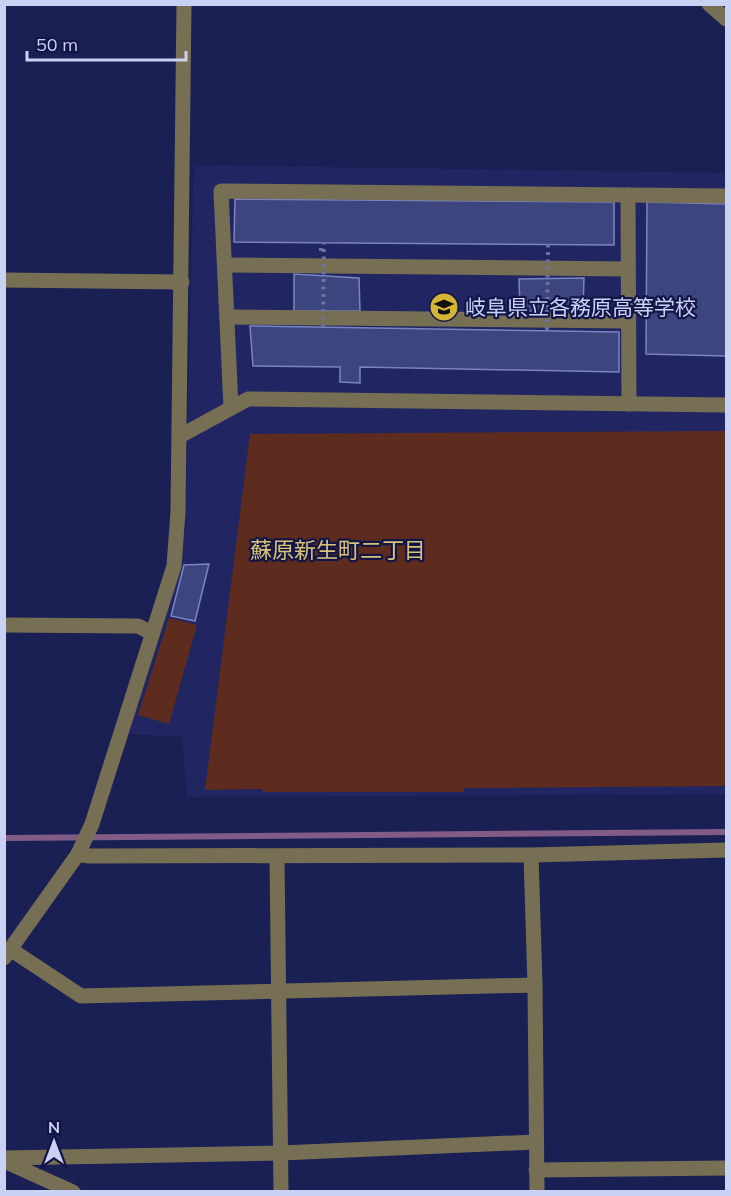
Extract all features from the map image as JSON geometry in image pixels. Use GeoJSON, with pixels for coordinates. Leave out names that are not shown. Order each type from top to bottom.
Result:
{"type":"FeatureCollection","features":[{"type":"Feature","properties":{"kind":"street"},"geometry":{"type":"LineString","coordinates":[[184,4],[180,436],[174,566],[92,824],[78,854],[7,954],[81,996],[535,985]]}},
{"type":"Feature","properties":{"kind":"street"},"geometry":{"type":"LineString","coordinates":[[710,4],[726,19]]}},
{"type":"Feature","properties":{"kind":"street"},"geometry":{"type":"LineString","coordinates":[[231,408],[221,191],[726,196]]}},
{"type":"Feature","properties":{"kind":"street"},"geometry":{"type":"LineString","coordinates":[[628,195],[629,404]]}},
{"type":"Feature","properties":{"kind":"street"},"geometry":{"type":"LineString","coordinates":[[225,265],[628,269]]}},
{"type":"Feature","properties":{"kind":"street"},"geometry":{"type":"LineString","coordinates":[[4,280],[182,282]]}},
{"type":"Feature","properties":{"kind":"street"},"geometry":{"type":"LineString","coordinates":[[227,317],[628,321]]}},
{"type":"Feature","properties":{"kind":"street"},"geometry":{"type":"LineString","coordinates":[[180,436],[248,399],[726,405]]}},
{"type":"Feature","properties":{"kind":"street"},"geometry":{"type":"LineString","coordinates":[[4,625],[138,626],[152,633]]}},
{"type":"Feature","properties":{"kind":"street"},"geometry":{"type":"LineString","coordinates":[[78,854],[89,856],[277,857],[531,855],[726,850]]}},
{"type":"Feature","properties":{"kind":"street"},"geometry":{"type":"LineString","coordinates":[[531,855],[537,1191]]}},
{"type":"Feature","properties":{"kind":"street"},"geometry":{"type":"LineString","coordinates":[[277,857],[281,1191]]}},
{"type":"Feature","properties":{"kind":"street"},"geometry":{"type":"LineString","coordinates":[[4,1160],[281,1153],[536,1142]]}},
{"type":"Feature","properties":{"kind":"street"},"geometry":{"type":"LineString","coordinates":[[4,1160],[74,1191]]}},
{"type":"Feature","properties":{"kind":"street"},"geometry":{"type":"LineString","coordinates":[[536,1170],[726,1168]]}},
{"type":"Feature","properties":{"kind":"path"},"geometry":{"type":"LineString","coordinates":[[323,327],[324,242]]}},
{"type":"Feature","properties":{"kind":"path"},"geometry":{"type":"LineString","coordinates":[[547,330],[548,244]]}},
{"type":"Feature","properties":{"kind":"shaded area","name":"岐阜県立各務原高等学校"},"geometry":{"type":"Polygon","coordinates":[[[194,165],[726,173],[726,794],[187,797],[182,737],[127,734],[185,532],[194,165]]]}},
{"type":"Feature","properties":{"kind":"shaded area"},"geometry":{"type":"Polygon","coordinates":[[[726,431],[726,786],[464,788],[463,792],[205,790],[250,434],[726,431]]]}},
{"type":"Feature","properties":{"kind":"shaded area"},"geometry":{"type":"Polygon","coordinates":[[[169,618],[197,625],[169,724],[138,715],[169,618]]]}},
{"type":"Feature","properties":{"kind":"building"},"geometry":{"type":"Polygon","coordinates":[[[235,199],[614,202],[614,245],[234,242],[235,199]]]}},
{"type":"Feature","properties":{"kind":"building"},"geometry":{"type":"Polygon","coordinates":[[[647,202],[726,204],[726,356],[646,354],[647,202]]]}},
{"type":"Feature","properties":{"kind":"building"},"geometry":{"type":"Polygon","coordinates":[[[294,274],[359,278],[360,311],[294,311],[294,274]]]}},
{"type":"Feature","properties":{"kind":"building"},"geometry":{"type":"Polygon","coordinates":[[[584,278],[583,311],[520,311],[519,279],[584,278]]]}},
{"type":"Feature","properties":{"kind":"building"},"geometry":{"type":"Polygon","coordinates":[[[250,326],[619,332],[619,372],[360,367],[360,383],[340,382],[340,367],[253,366],[250,326]]]}},
{"type":"Feature","properties":{"kind":"building"},"geometry":{"type":"Polygon","coordinates":[[[209,564],[195,621],[171,616],[184,565],[209,564]]]}},
{"type":"Feature","properties":{"kind":"waterway"},"geometry":{"type":"LineString","coordinates":[[4,838],[726,832]]}},
{"type":"Feature","properties":{"kind":"place","name":"岐阜県立各務原高等学校"},"geometry":{"type":"Point","coordinates":[444,307]}},
{"type":"Feature","properties":{"kind":"district","name":"蘇原新生町二丁目"},"geometry":{"type":"Point","coordinates":[338,550]}}]}
